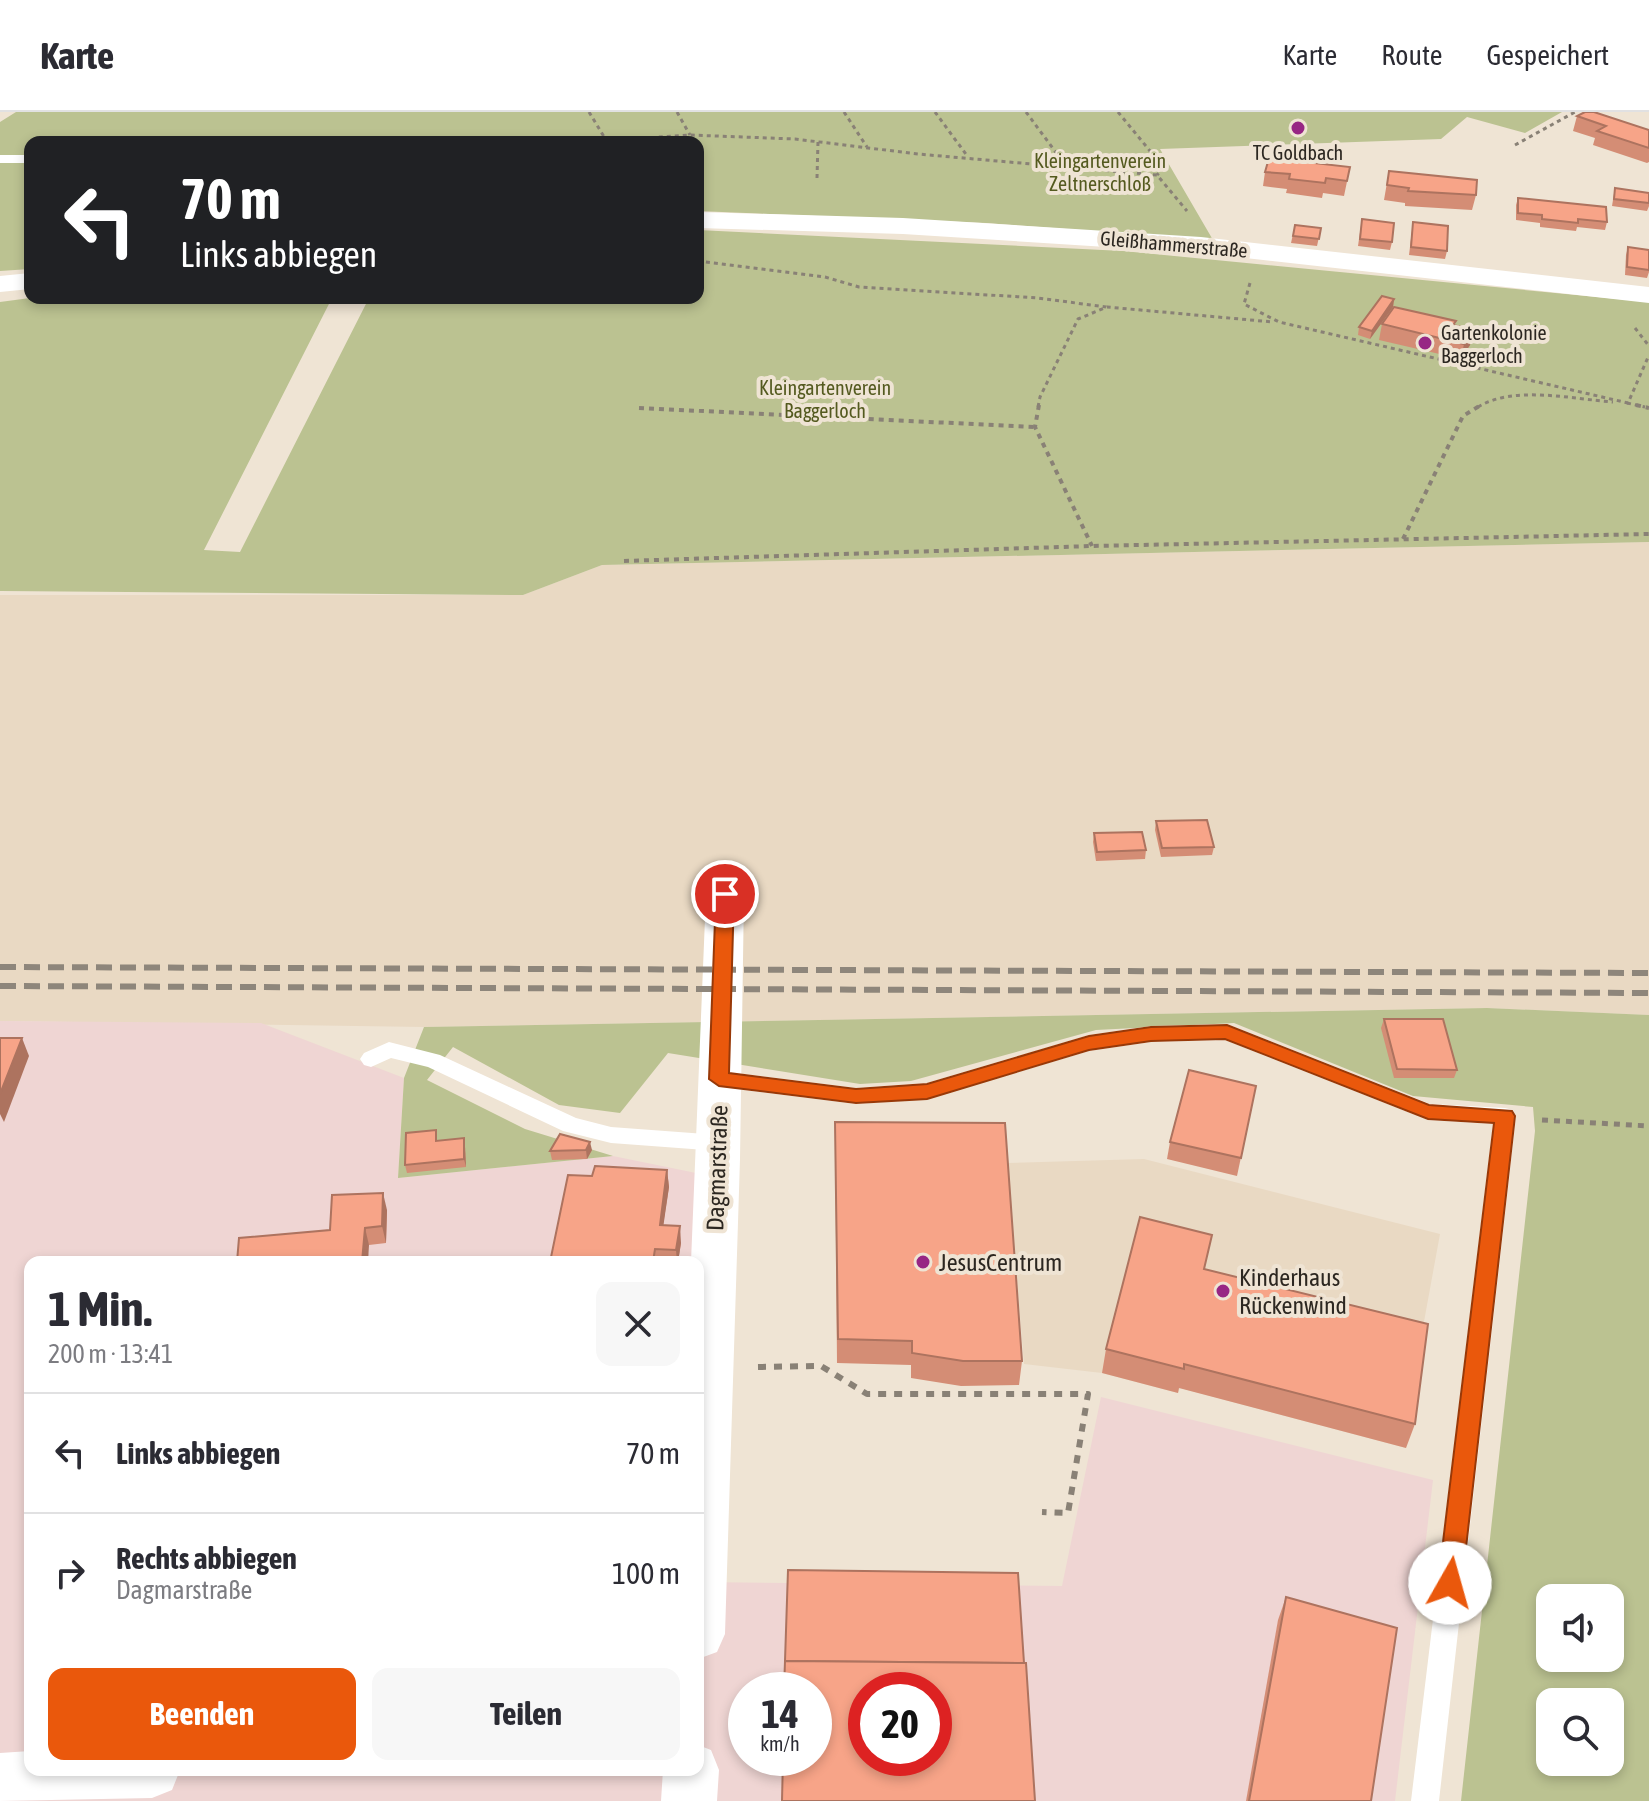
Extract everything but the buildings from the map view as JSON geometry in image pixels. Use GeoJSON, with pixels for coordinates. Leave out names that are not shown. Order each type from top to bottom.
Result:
{"type":"FeatureCollection","features":[{"type":"Feature","properties":{"kind":"street","name":"Gleißhammerstraße"},"geometry":{"type":"LineString","coordinates":[[704,220],[903,226],[1201,245],[1649,295]]}},
{"type":"Feature","properties":{"kind":"street"},"geometry":{"type":"LineString","coordinates":[[0,284],[24,282]]}},
{"type":"Feature","properties":{"kind":"street","name":"Dagmarstraße"},"geometry":{"type":"LineString","coordinates":[[704,1494],[719,1143],[725,894]]}},
{"type":"Feature","properties":{"kind":"street"},"geometry":{"type":"LineString","coordinates":[[0,1781],[69,1776]]}},
{"type":"Feature","properties":{"kind":"street"},"geometry":{"type":"LineString","coordinates":[[689,1801],[691,1776]]}},
{"type":"Feature","properties":{"kind":"lane"},"geometry":{"type":"LineString","coordinates":[[0,159],[24,159]]}},
{"type":"Feature","properties":{"kind":"lane"},"geometry":{"type":"LineString","coordinates":[[719,1079],[856,1096],[927,1091],[1089,1043],[1151,1034],[1227,1032],[1428,1112],[1505,1116],[1425,1801]]}},
{"type":"Feature","properties":{"kind":"lane"},"geometry":{"type":"LineString","coordinates":[[371,1059],[389,1050],[433,1061],[571,1125],[611,1135],[719,1143]]}},
{"type":"Feature","properties":{"kind":"path"},"geometry":{"type":"LineString","coordinates":[[589,112],[604,136]]}},
{"type":"Feature","properties":{"kind":"path"},"geometry":{"type":"LineString","coordinates":[[677,112],[690,135]]}},
{"type":"Feature","properties":{"kind":"path"},"geometry":{"type":"LineString","coordinates":[[844,112],[867,148]]}},
{"type":"Feature","properties":{"kind":"path"},"geometry":{"type":"LineString","coordinates":[[935,112],[969,158]]}},
{"type":"Feature","properties":{"kind":"path"},"geometry":{"type":"LineString","coordinates":[[1026,112],[1067,167]]}},
{"type":"Feature","properties":{"kind":"path"},"geometry":{"type":"LineString","coordinates":[[1118,112],[1164,168],[1157,175]]}},
{"type":"Feature","properties":{"kind":"path"},"geometry":{"type":"LineString","coordinates":[[1515,145],[1575,112]]}},
{"type":"Feature","properties":{"kind":"path"},"geometry":{"type":"LineString","coordinates":[[677,136],[818,142],[1157,175],[1185,207],[1201,245]]}},
{"type":"Feature","properties":{"kind":"path"},"geometry":{"type":"LineString","coordinates":[[817,178],[818,142]]}},
{"type":"Feature","properties":{"kind":"path"},"geometry":{"type":"LineString","coordinates":[[1259,251],[1244,304],[1279,322]]}},
{"type":"Feature","properties":{"kind":"path"},"geometry":{"type":"LineString","coordinates":[[704,262],[825,277],[859,287],[1038,298],[1279,322],[1649,408]]}},
{"type":"Feature","properties":{"kind":"path"},"geometry":{"type":"LineString","coordinates":[[1092,546],[1035,427],[1040,397],[1078,319],[1107,307]]}},
{"type":"Feature","properties":{"kind":"path"},"geometry":{"type":"LineString","coordinates":[[1628,403],[1649,355]]}},
{"type":"Feature","properties":{"kind":"path"},"geometry":{"type":"LineString","coordinates":[[1403,539],[1463,416],[1488,401],[1524,396],[1628,403]]}},
{"type":"Feature","properties":{"kind":"path"},"geometry":{"type":"LineString","coordinates":[[639,408],[1035,427]]}},
{"type":"Feature","properties":{"kind":"path"},"geometry":{"type":"LineString","coordinates":[[624,561],[1092,546],[1649,534]]}},
{"type":"Feature","properties":{"kind":"path"},"geometry":{"type":"LineString","coordinates":[[1505,1116],[1649,1126]]}},
{"type":"Feature","properties":{"kind":"path"},"geometry":{"type":"LineString","coordinates":[[766,1367],[821,1366],[867,1394],[1088,1394],[1068,1513],[1042,1512]]}},
{"type":"Feature","properties":{"kind":"shaded area"},"geometry":{"type":"Polygon","coordinates":[[[1649,542],[1649,1015],[1487,1008],[424,1027],[0,1021],[0,595],[523,595],[602,565],[1649,542]]]}},
{"type":"Feature","properties":{"kind":"shaded area"},"geometry":{"type":"Polygon","coordinates":[[[0,1021],[261,1023],[404,1078],[398,1178],[613,1156],[696,1173],[692,1256],[24,1256],[24,1776],[704,1776],[704,1582],[1062,1586],[1101,1397],[1433,1480],[1395,1801],[0,1801],[0,1021]]]}},
{"type":"Feature","properties":{"kind":"shaded area","name":"Kinderhaus Rückenwind"},"geometry":{"type":"Polygon","coordinates":[[[1144,1159],[1440,1234],[1419,1349],[1406,1448],[1180,1388],[1178,1393],[1102,1373],[1024,1364],[1007,1163],[1144,1159]]]}},
{"type":"Feature","properties":{"kind":"green space","name":"Kleingartenverein Zeltnerschloß"},"geometry":{"type":"Polygon","coordinates":[[[16,112],[1562,112],[1525,133],[1467,117],[1441,139],[1160,149],[1213,240],[986,223],[704,211],[704,136],[24,136],[24,269],[0,271],[0,122],[16,112]]]}},
{"type":"Feature","properties":{"kind":"green space","name":"Kleingartenverein Baggerloch"},"geometry":{"type":"Polygon","coordinates":[[[704,230],[1123,251],[1649,302],[1649,542],[602,565],[523,595],[0,591],[0,302],[24,299],[24,304],[329,304],[204,550],[240,552],[366,304],[704,304],[704,230]]]}},
{"type":"Feature","properties":{"kind":"green space"},"geometry":{"type":"Polygon","coordinates":[[[1487,1008],[1649,1015],[1649,1801],[1461,1801],[1535,1131],[1533,1107],[1413,1096],[1234,1023],[1096,1030],[911,1081],[860,1084],[668,1053],[620,1113],[559,1105],[453,1047],[427,1080],[525,1129],[613,1156],[398,1178],[404,1078],[424,1027],[1487,1008]]]}},
{"type":"Feature","properties":{"kind":"railway"},"geometry":{"type":"LineString","coordinates":[[0,967],[1649,973]]}},
{"type":"Feature","properties":{"kind":"railway"},"geometry":{"type":"LineString","coordinates":[[0,986],[1649,993]]}},
{"type":"Feature","properties":{"kind":"place","name":"TC Goldbach"},"geometry":{"type":"Point","coordinates":[1298,128]}},
{"type":"Feature","properties":{"kind":"place","name":"Gartenkolonie Baggerloch"},"geometry":{"type":"Point","coordinates":[1425,343]}},
{"type":"Feature","properties":{"kind":"place","name":"JesusCentrum"},"geometry":{"type":"Point","coordinates":[923,1262]}},
{"type":"Feature","properties":{"kind":"place","name":"Kinderhaus Rückenwind"},"geometry":{"type":"Point","coordinates":[1223,1291]}},
{"type":"Feature","properties":{"kind":"route"},"geometry":{"type":"LineString","coordinates":[[725,894],[719,1079],[856,1096],[927,1091],[1089,1043],[1151,1034],[1227,1032],[1428,1112],[1505,1116],[1450,1583]]}}]}
